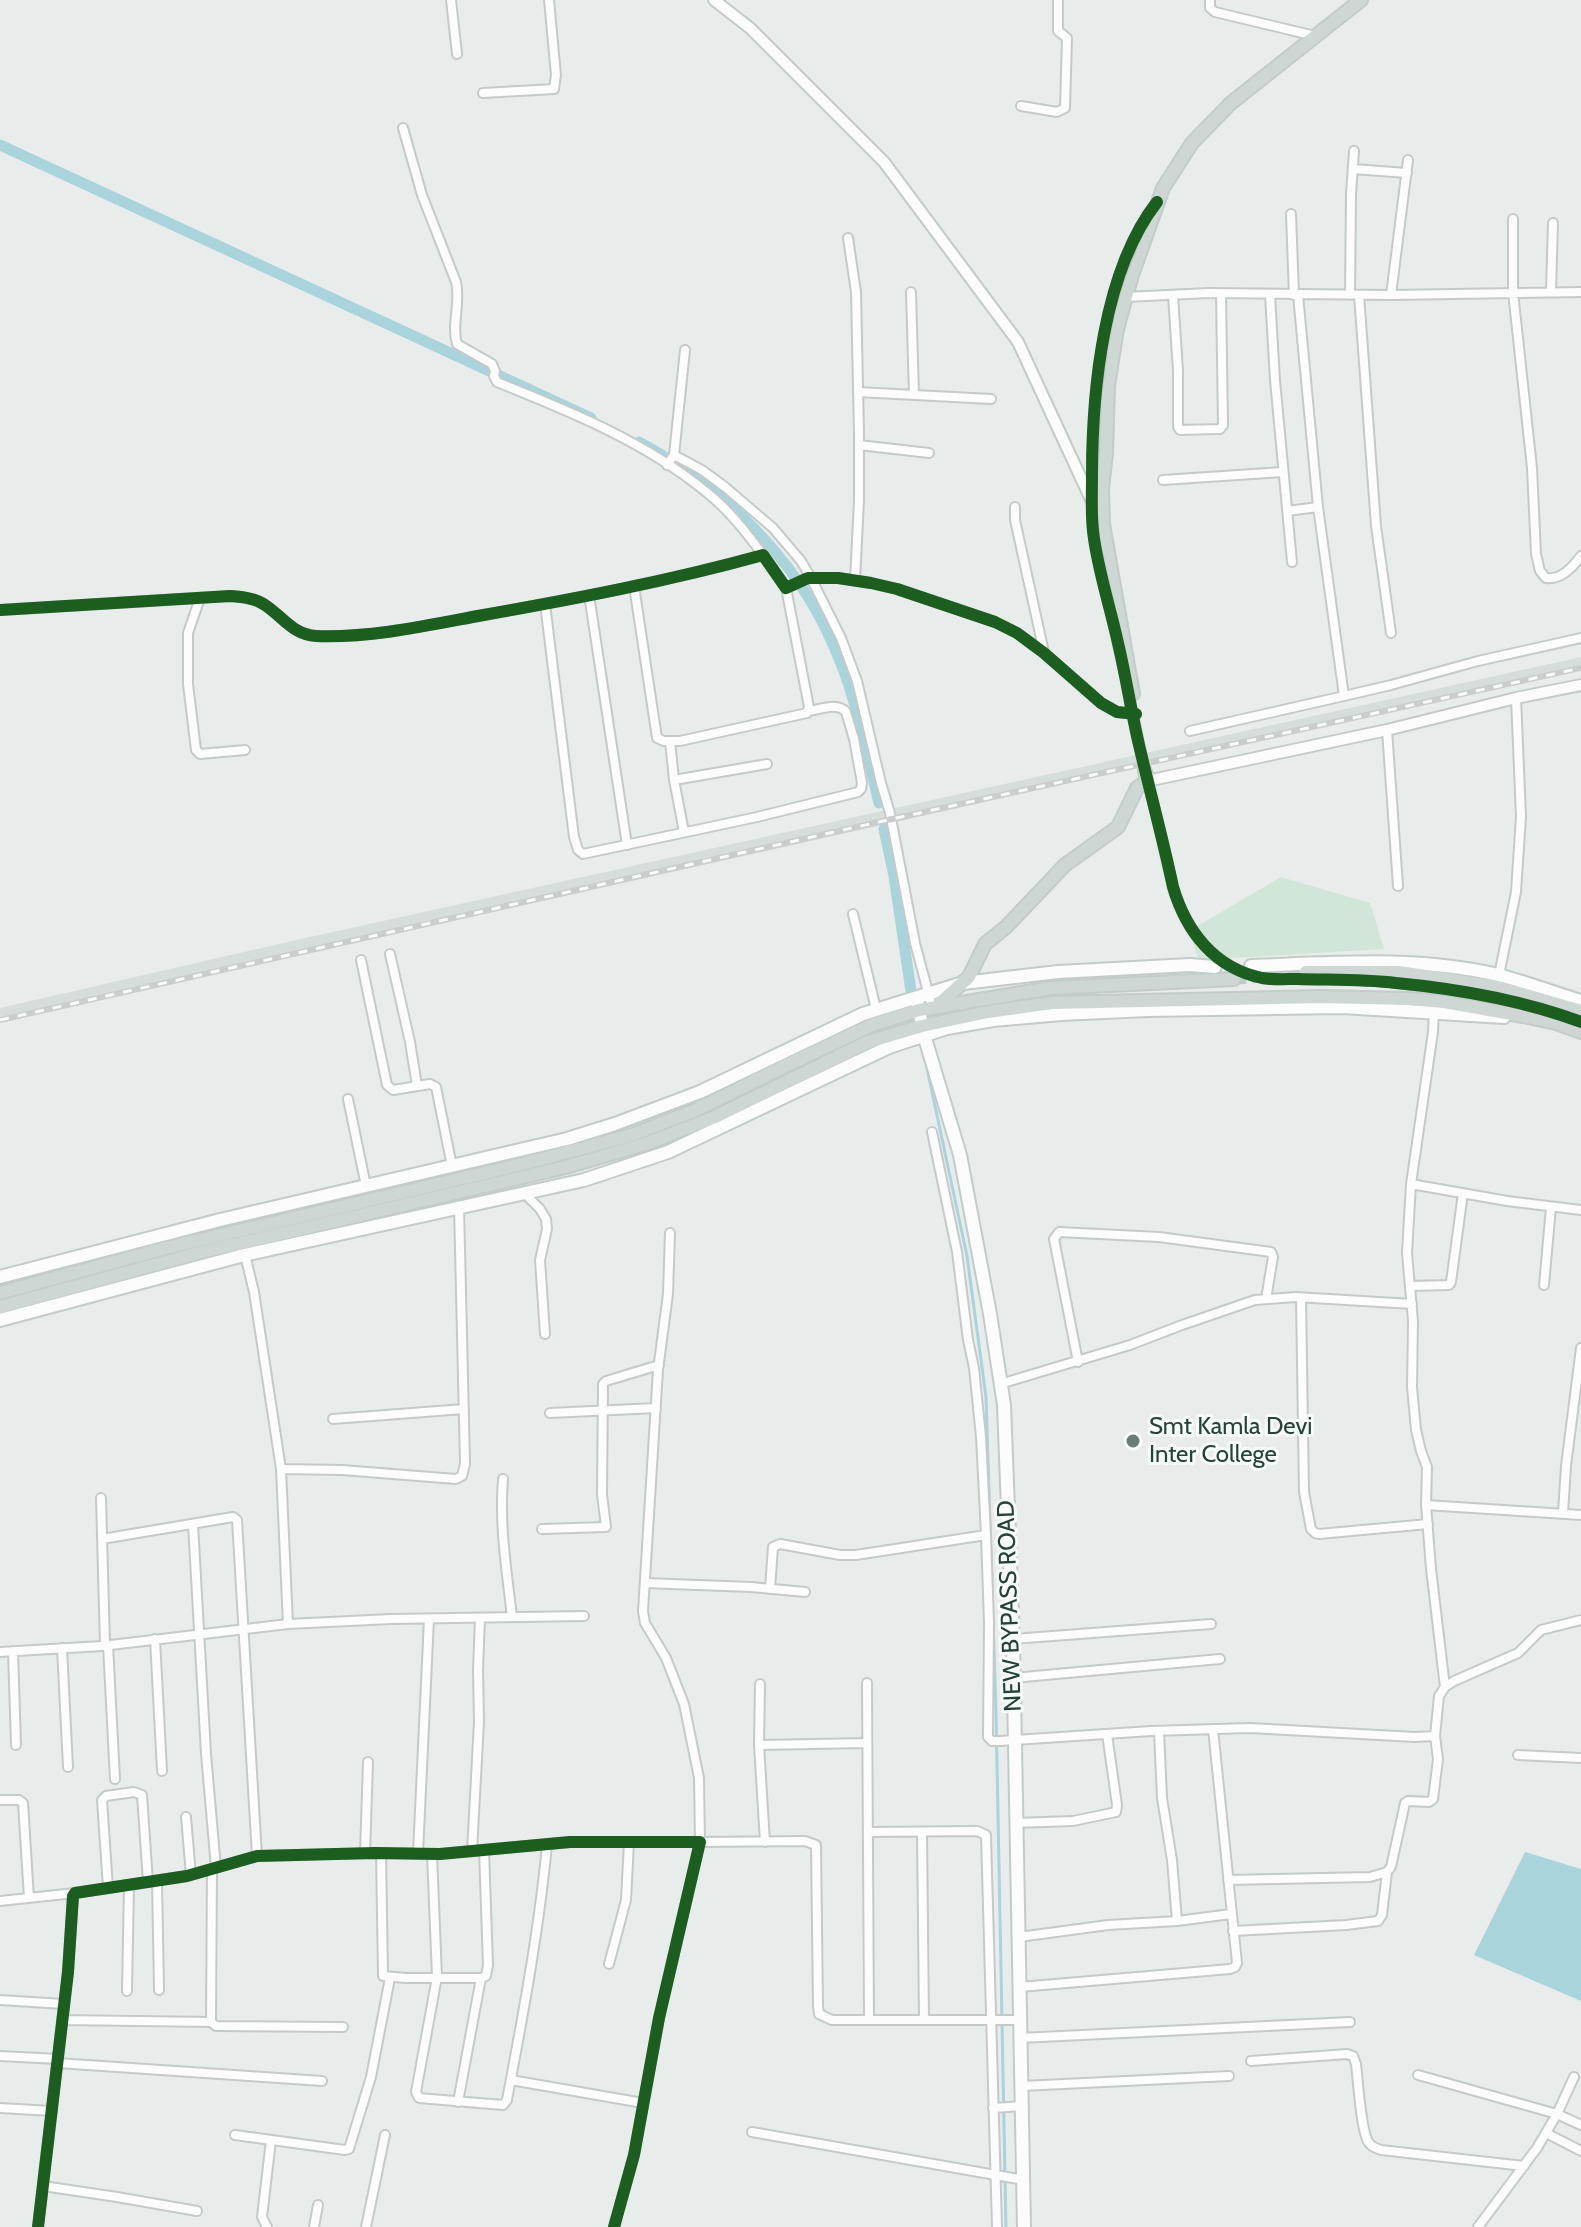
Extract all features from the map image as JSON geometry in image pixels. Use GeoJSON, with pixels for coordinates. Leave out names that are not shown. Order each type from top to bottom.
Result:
{"type":"FeatureCollection","features":[{"type":"Feature","properties":{"kind":"main road"},"geometry":{"type":"LineString","coordinates":[[929,1008],[963,983],[972,972],[985,944],[1006,927],[1065,865],[1118,827],[1137,788],[1147,781],[1103,524],[1108,386],[1117,329],[1157,202],[1192,143],[1231,103],[1361,0]]}},
{"type":"Feature","properties":{"kind":"main road"},"geometry":{"type":"LineString","coordinates":[[1251,966],[1364,962],[1426,965],[1499,975],[1581,1001]]}},
{"type":"Feature","properties":{"kind":"main road"},"geometry":{"type":"LineString","coordinates":[[0,1277],[220,1220],[567,1139],[700,1092],[876,1009],[963,983],[1058,972],[1190,965],[1215,967]]}},
{"type":"Feature","properties":{"kind":"main road"},"geometry":{"type":"LineString","coordinates":[[1306,972],[1399,972],[1502,988],[1581,1011]]}},
{"type":"Feature","properties":{"kind":"main road"},"geometry":{"type":"LineString","coordinates":[[0,1293],[166,1248],[515,1166],[632,1135],[698,1109],[874,1024],[929,1008],[1051,988],[1234,979]]}},
{"type":"Feature","properties":{"kind":"main road","name":"NEW BYPASS ROAD"},"geometry":{"type":"LineString","coordinates":[[922,994],[929,1008],[923,1030],[960,1155],[957,1207],[990,1314],[1004,1405],[1013,1639],[1024,2227]]}},
{"type":"Feature","properties":{"kind":"main road"},"geometry":{"type":"LineString","coordinates":[[0,1307],[198,1253],[566,1167],[648,1143],[715,1117],[868,1042],[1052,1003],[1409,999],[1523,1016],[1581,1032]]}},
{"type":"Feature","properties":{"kind":"main road"},"geometry":{"type":"LineString","coordinates":[[0,1320],[245,1255],[584,1180],[668,1152],[923,1030],[1061,1014],[1342,1007],[1523,1016]]}},
{"type":"Feature","properties":{"kind":"street"},"geometry":{"type":"LineString","coordinates":[[451,0],[457,54]]}},
{"type":"Feature","properties":{"kind":"street"},"geometry":{"type":"LineString","coordinates":[[483,93],[554,89],[556,75],[549,0]]}},
{"type":"Feature","properties":{"kind":"street"},"geometry":{"type":"LineString","coordinates":[[714,0],[750,28],[884,162],[1018,342],[1103,524]]}},
{"type":"Feature","properties":{"kind":"street"},"geometry":{"type":"LineString","coordinates":[[1021,106],[1057,112],[1065,108],[1067,38],[1058,31],[1058,0]]}},
{"type":"Feature","properties":{"kind":"street"},"geometry":{"type":"LineString","coordinates":[[1210,0],[1210,8],[1215,12],[1315,36]]}},
{"type":"Feature","properties":{"kind":"street"},"geometry":{"type":"LineString","coordinates":[[403,128],[422,195],[456,282],[459,301],[456,341],[461,347],[492,364],[497,382],[639,447],[702,470],[773,528],[801,561],[841,638],[857,681],[892,819],[922,994]]}},
{"type":"Feature","properties":{"kind":"street"},"geometry":{"type":"LineString","coordinates":[[1354,151],[1355,295],[1376,526],[1391,633]]}},
{"type":"Feature","properties":{"kind":"street"},"geometry":{"type":"LineString","coordinates":[[1391,295],[1408,160]]}},
{"type":"Feature","properties":{"kind":"street"},"geometry":{"type":"LineString","coordinates":[[1353,169],[1407,173]]}},
{"type":"Feature","properties":{"kind":"street"},"geometry":{"type":"LineString","coordinates":[[1157,202],[1141,225],[1117,286],[1103,345],[1092,453],[1092,517],[1139,743],[1173,887],[1188,926],[1201,944],[1222,961],[1263,978],[1393,982],[1469,992],[1543,1009],[1581,1022]]}},
{"type":"Feature","properties":{"kind":"street"},"geometry":{"type":"LineString","coordinates":[[1291,214],[1296,295],[1304,340],[1318,507],[1344,696]]}},
{"type":"Feature","properties":{"kind":"street"},"geometry":{"type":"LineString","coordinates":[[1513,219],[1513,292],[1532,468],[1536,554],[1540,571],[1546,578],[1553,579],[1572,567],[1581,556]]}},
{"type":"Feature","properties":{"kind":"street"},"geometry":{"type":"LineString","coordinates":[[1551,291],[1553,223]]}},
{"type":"Feature","properties":{"kind":"street"},"geometry":{"type":"LineString","coordinates":[[848,238],[856,292],[859,501],[855,580]]}},
{"type":"Feature","properties":{"kind":"street"},"geometry":{"type":"LineString","coordinates":[[911,292],[914,395]]}},
{"type":"Feature","properties":{"kind":"street"},"geometry":{"type":"LineString","coordinates":[[1126,297],[1221,293],[1391,295],[1581,292]]}},
{"type":"Feature","properties":{"kind":"street"},"geometry":{"type":"LineString","coordinates":[[1173,295],[1178,427],[1180,430],[1220,429],[1223,425],[1221,293]]}},
{"type":"Feature","properties":{"kind":"street"},"geometry":{"type":"LineString","coordinates":[[1270,295],[1292,562]]}},
{"type":"Feature","properties":{"kind":"street"},"geometry":{"type":"LineString","coordinates":[[670,460],[685,350]]}},
{"type":"Feature","properties":{"kind":"street"},"geometry":{"type":"LineString","coordinates":[[858,392],[991,399]]}},
{"type":"Feature","properties":{"kind":"street"},"geometry":{"type":"LineString","coordinates":[[859,445],[929,453]]}},
{"type":"Feature","properties":{"kind":"street"},"geometry":{"type":"LineString","coordinates":[[670,460],[721,505],[788,587],[809,711]]}},
{"type":"Feature","properties":{"kind":"street"},"geometry":{"type":"LineString","coordinates":[[1163,480],[1283,472]]}},
{"type":"Feature","properties":{"kind":"street"},"geometry":{"type":"LineString","coordinates":[[1015,507],[1015,520],[1044,653]]}},
{"type":"Feature","properties":{"kind":"street"},"geometry":{"type":"LineString","coordinates":[[1287,511],[1318,507]]}},
{"type":"Feature","properties":{"kind":"street"},"geometry":{"type":"LineString","coordinates":[[0,610],[230,596],[265,604],[296,631],[312,636],[391,632],[634,586],[763,555]]}},
{"type":"Feature","properties":{"kind":"street"},"geometry":{"type":"LineString","coordinates":[[788,587],[810,578],[855,580],[897,589],[995,622],[1017,633],[1044,653],[1101,703],[1117,712],[1136,714]]}},
{"type":"Feature","properties":{"kind":"street"},"geometry":{"type":"LineString","coordinates":[[545,604],[574,837],[580,852],[588,854],[845,796],[861,789],[854,739],[846,712],[839,706],[680,741],[659,740],[634,586]]}},
{"type":"Feature","properties":{"kind":"street"},"geometry":{"type":"LineString","coordinates":[[589,595],[627,845]]}},
{"type":"Feature","properties":{"kind":"street"},"geometry":{"type":"LineString","coordinates":[[200,598],[188,633],[188,684],[196,750],[200,754],[245,750]]}},
{"type":"Feature","properties":{"kind":"street"},"geometry":{"type":"LineString","coordinates":[[1190,731],[1581,638]]}},
{"type":"Feature","properties":{"kind":"street"},"geometry":{"type":"LineString","coordinates":[[1147,781],[1581,685]]}},
{"type":"Feature","properties":{"kind":"street"},"geometry":{"type":"LineString","coordinates":[[1499,975],[1516,892],[1521,816],[1516,698]]}},
{"type":"Feature","properties":{"kind":"street"},"geometry":{"type":"LineString","coordinates":[[1387,730],[1398,886]]}},
{"type":"Feature","properties":{"kind":"street"},"geometry":{"type":"LineString","coordinates":[[670,741],[684,832]]}},
{"type":"Feature","properties":{"kind":"street"},"geometry":{"type":"LineString","coordinates":[[674,780],[767,764]]}},
{"type":"Feature","properties":{"kind":"street"},"geometry":{"type":"LineString","coordinates":[[853,914],[876,1009]]}},
{"type":"Feature","properties":{"kind":"street"},"geometry":{"type":"LineString","coordinates":[[390,954],[417,1086]]}},
{"type":"Feature","properties":{"kind":"street"},"geometry":{"type":"LineString","coordinates":[[361,960],[387,1085],[393,1090],[433,1085],[438,1092],[452,1166]]}},
{"type":"Feature","properties":{"kind":"street"},"geometry":{"type":"LineString","coordinates":[[1434,1011],[1411,1184],[1407,1253],[1412,1304],[1412,1387],[1416,1430],[1427,1467],[1426,1505],[1445,1687]]}},
{"type":"Feature","properties":{"kind":"street"},"geometry":{"type":"LineString","coordinates":[[348,1099],[366,1186]]}},
{"type":"Feature","properties":{"kind":"street"},"geometry":{"type":"LineString","coordinates":[[932,1132],[957,1207],[982,1449],[989,1623],[988,1737],[996,1741],[1250,1728],[1435,1736]]}},
{"type":"Feature","properties":{"kind":"street"},"geometry":{"type":"LineString","coordinates":[[1411,1184],[1581,1210]]}},
{"type":"Feature","properties":{"kind":"street"},"geometry":{"type":"LineString","coordinates":[[524,1192],[546,1219],[547,1229],[540,1260],[545,1334]]}},
{"type":"Feature","properties":{"kind":"street"},"geometry":{"type":"LineString","coordinates":[[1411,1286],[1449,1285],[1451,1282],[1463,1193]]}},
{"type":"Feature","properties":{"kind":"street"},"geometry":{"type":"LineString","coordinates":[[281,1469],[460,1478],[464,1473],[459,1206]]}},
{"type":"Feature","properties":{"kind":"street"},"geometry":{"type":"LineString","coordinates":[[1544,1285],[1551,1207]]}},
{"type":"Feature","properties":{"kind":"street"},"geometry":{"type":"LineString","coordinates":[[1078,1362],[1054,1239],[1059,1232],[1159,1237],[1271,1252],[1273,1257],[1266,1299]]}},
{"type":"Feature","properties":{"kind":"street"},"geometry":{"type":"LineString","coordinates":[[614,2227],[634,2155],[659,2018],[700,1842],[699,1778],[684,1704],[666,1658],[645,1623],[643,1611],[670,1233]]}},
{"type":"Feature","properties":{"kind":"street"},"geometry":{"type":"LineString","coordinates":[[245,1255],[254,1292],[281,1469],[288,1624]]}},
{"type":"Feature","properties":{"kind":"street"},"geometry":{"type":"LineString","coordinates":[[1000,1384],[1130,1345],[1255,1300],[1301,1298],[1412,1304]]}},
{"type":"Feature","properties":{"kind":"street"},"geometry":{"type":"LineString","coordinates":[[1301,1298],[1304,1492],[1311,1529],[1319,1534],[1428,1524]]}},
{"type":"Feature","properties":{"kind":"street"},"geometry":{"type":"LineString","coordinates":[[1563,1513],[1581,1348]]}},
{"type":"Feature","properties":{"kind":"street"},"geometry":{"type":"LineString","coordinates":[[542,1529],[606,1527],[602,1494],[603,1384],[659,1365]]}},
{"type":"Feature","properties":{"kind":"street"},"geometry":{"type":"LineString","coordinates":[[550,1413],[656,1408]]}},
{"type":"Feature","properties":{"kind":"street"},"geometry":{"type":"LineString","coordinates":[[333,1419],[464,1409]]}},
{"type":"Feature","properties":{"kind":"street"},"geometry":{"type":"LineString","coordinates":[[503,1479],[504,1541],[512,1617]]}},
{"type":"Feature","properties":{"kind":"street"},"geometry":{"type":"LineString","coordinates":[[101,1498],[115,1779]]}},
{"type":"Feature","properties":{"kind":"street"},"geometry":{"type":"LineString","coordinates":[[1426,1505],[1581,1515]]}},
{"type":"Feature","properties":{"kind":"street"},"geometry":{"type":"LineString","coordinates":[[102,1539],[233,1517],[237,1520],[257,1856]]}},
{"type":"Feature","properties":{"kind":"street"},"geometry":{"type":"LineString","coordinates":[[193,1524],[214,1869],[211,2022]]}},
{"type":"Feature","properties":{"kind":"street"},"geometry":{"type":"LineString","coordinates":[[770,1589],[773,1547],[780,1544],[856,1555],[986,1535]]}},
{"type":"Feature","properties":{"kind":"street"},"geometry":{"type":"LineString","coordinates":[[645,1583],[805,1592]]}},
{"type":"Feature","properties":{"kind":"street"},"geometry":{"type":"LineString","coordinates":[[0,1652],[106,1645],[288,1624],[584,1616]]}},
{"type":"Feature","properties":{"kind":"street"},"geometry":{"type":"LineString","coordinates":[[472,1851],[479,1722],[480,1618]]}},
{"type":"Feature","properties":{"kind":"street"},"geometry":{"type":"LineString","coordinates":[[418,1853],[429,1619]]}},
{"type":"Feature","properties":{"kind":"street"},"geometry":{"type":"LineString","coordinates":[[1233,1931],[1378,1921],[1382,1915],[1387,1872],[1391,1867],[1405,1803],[1429,1802],[1433,1799],[1438,1759],[1435,1736],[1439,1696],[1445,1687],[1518,1653],[1541,1630],[1581,1620]]}},
{"type":"Feature","properties":{"kind":"street"},"geometry":{"type":"LineString","coordinates":[[1013,1639],[1211,1624]]}},
{"type":"Feature","properties":{"kind":"street"},"geometry":{"type":"LineString","coordinates":[[155,1639],[162,1771]]}},
{"type":"Feature","properties":{"kind":"street"},"geometry":{"type":"LineString","coordinates":[[62,1648],[68,1767]]}},
{"type":"Feature","properties":{"kind":"street"},"geometry":{"type":"LineString","coordinates":[[13,1651],[16,1745]]}},
{"type":"Feature","properties":{"kind":"street"},"geometry":{"type":"LineString","coordinates":[[1013,1678],[1220,1659]]}},
{"type":"Feature","properties":{"kind":"street"},"geometry":{"type":"LineString","coordinates":[[867,1683],[869,2020]]}},
{"type":"Feature","properties":{"kind":"street"},"geometry":{"type":"LineString","coordinates":[[760,1684],[759,1745],[765,1842]]}},
{"type":"Feature","properties":{"kind":"street"},"geometry":{"type":"LineString","coordinates":[[1020,1987],[1235,1967],[1213,1729]]}},
{"type":"Feature","properties":{"kind":"street"},"geometry":{"type":"LineString","coordinates":[[1159,1731],[1162,1798],[1172,1860],[1177,1921]]}},
{"type":"Feature","properties":{"kind":"street"},"geometry":{"type":"LineString","coordinates":[[1016,1823],[1073,1821],[1116,1812],[1107,1734]]}},
{"type":"Feature","properties":{"kind":"street"},"geometry":{"type":"LineString","coordinates":[[759,1745],[867,1743]]}},
{"type":"Feature","properties":{"kind":"street"},"geometry":{"type":"LineString","coordinates":[[1518,1755],[1581,1758]]}},
{"type":"Feature","properties":{"kind":"street"},"geometry":{"type":"LineString","coordinates":[[365,1853],[368,1762]]}},
{"type":"Feature","properties":{"kind":"street"},"geometry":{"type":"LineString","coordinates":[[108,1888],[102,1800],[106,1796],[134,1792],[142,1795],[152,1881],[159,1990]]}},
{"type":"Feature","properties":{"kind":"street"},"geometry":{"type":"LineString","coordinates":[[0,1800],[19,1800],[23,1803],[29,1898]]}},
{"type":"Feature","properties":{"kind":"street"},"geometry":{"type":"LineString","coordinates":[[186,1817],[191,1875]]}},
{"type":"Feature","properties":{"kind":"street"},"geometry":{"type":"LineString","coordinates":[[870,1832],[977,1831],[986,1835],[1001,2107],[1002,2177],[997,2227]]}},
{"type":"Feature","properties":{"kind":"street"},"geometry":{"type":"LineString","coordinates":[[922,1832],[924,2020]]}},
{"type":"Feature","properties":{"kind":"street"},"geometry":{"type":"LineString","coordinates":[[0,1901],[191,1875],[257,1856],[432,1854],[570,1842],[805,1841],[816,1845],[819,2014],[832,2020],[1020,2020]]}},
{"type":"Feature","properties":{"kind":"street"},"geometry":{"type":"LineString","coordinates":[[609,1964],[626,1900],[629,1842]]}},
{"type":"Feature","properties":{"kind":"street"},"geometry":{"type":"LineString","coordinates":[[432,1854],[437,1977],[416,2092],[419,2098],[503,2105],[507,2100],[529,1980],[547,1845]]}},
{"type":"Feature","properties":{"kind":"street"},"geometry":{"type":"LineString","coordinates":[[381,1853],[383,1976],[481,1978],[486,1976],[488,1965],[484,1850]]}},
{"type":"Feature","properties":{"kind":"street"},"geometry":{"type":"LineString","coordinates":[[1228,1880],[1370,1877],[1387,1872]]}},
{"type":"Feature","properties":{"kind":"street"},"geometry":{"type":"LineString","coordinates":[[127,1991],[129,1885]]}},
{"type":"Feature","properties":{"kind":"street"},"geometry":{"type":"LineString","coordinates":[[38,2227],[75,1893]]}},
{"type":"Feature","properties":{"kind":"street"},"geometry":{"type":"LineString","coordinates":[[1019,1937],[1231,1914]]}},
{"type":"Feature","properties":{"kind":"street"},"geometry":{"type":"LineString","coordinates":[[235,2135],[349,2149],[371,2077],[390,1978]]}},
{"type":"Feature","properties":{"kind":"street"},"geometry":{"type":"LineString","coordinates":[[458,2102],[481,1978]]}},
{"type":"Feature","properties":{"kind":"street"},"geometry":{"type":"LineString","coordinates":[[0,2000],[64,2004]]}},
{"type":"Feature","properties":{"kind":"street"},"geometry":{"type":"LineString","coordinates":[[62,2020],[343,2027]]}},
{"type":"Feature","properties":{"kind":"street"},"geometry":{"type":"LineString","coordinates":[[1020,2038],[1350,2022]]}},
{"type":"Feature","properties":{"kind":"street"},"geometry":{"type":"LineString","coordinates":[[0,2056],[322,2081]]}},
{"type":"Feature","properties":{"kind":"street"},"geometry":{"type":"LineString","coordinates":[[1251,2061],[1353,2056],[1367,2141],[1372,2147],[1524,2166]]}},
{"type":"Feature","properties":{"kind":"street"},"geometry":{"type":"LineString","coordinates":[[1418,2075],[1557,2114],[1581,2125]]}},
{"type":"Feature","properties":{"kind":"street"},"geometry":{"type":"LineString","coordinates":[[1022,2086],[1229,2076]]}},
{"type":"Feature","properties":{"kind":"street"},"geometry":{"type":"LineString","coordinates":[[1478,2227],[1546,2133],[1574,2077]]}},
{"type":"Feature","properties":{"kind":"street"},"geometry":{"type":"LineString","coordinates":[[511,2080],[643,2103]]}},
{"type":"Feature","properties":{"kind":"street"},"geometry":{"type":"LineString","coordinates":[[1001,2107],[1022,2106]]}},
{"type":"Feature","properties":{"kind":"street"},"geometry":{"type":"LineString","coordinates":[[0,2108],[52,2111]]}},
{"type":"Feature","properties":{"kind":"street"},"geometry":{"type":"LineString","coordinates":[[752,2132],[1024,2180]]}},
{"type":"Feature","properties":{"kind":"street"},"geometry":{"type":"LineString","coordinates":[[1546,2133],[1581,2151]]}},
{"type":"Feature","properties":{"kind":"street"},"geometry":{"type":"LineString","coordinates":[[366,2227],[385,2135]]}},
{"type":"Feature","properties":{"kind":"street"},"geometry":{"type":"LineString","coordinates":[[267,2227],[262,2217],[271,2140]]}},
{"type":"Feature","properties":{"kind":"street"},"geometry":{"type":"LineString","coordinates":[[43,2186],[197,2211]]}},
{"type":"Feature","properties":{"kind":"street"},"geometry":{"type":"LineString","coordinates":[[314,2227],[318,2205]]}},
{"type":"Feature","properties":{"kind":"shaded area"},"geometry":{"type":"Polygon","coordinates":[[[1581,657],[1581,669],[0,1022],[0,1008],[1581,657]]]}},
{"type":"Feature","properties":{"kind":"green space"},"geometry":{"type":"Polygon","coordinates":[[[1281,877],[1370,903],[1384,949],[1199,960],[1189,931],[1281,877]]]}},
{"type":"Feature","properties":{"kind":"water"},"geometry":{"type":"Polygon","coordinates":[[[1525,1852],[1581,1869],[1581,2001],[1474,1955],[1525,1852]]]}},
{"type":"Feature","properties":{"kind":"waterway"},"geometry":{"type":"LineString","coordinates":[[0,145],[591,418]]}},
{"type":"Feature","properties":{"kind":"waterway"},"geometry":{"type":"LineString","coordinates":[[639,442],[669,459],[725,501],[775,551],[796,579],[831,640],[847,679],[879,803]]}},
{"type":"Feature","properties":{"kind":"waterway"},"geometry":{"type":"LineString","coordinates":[[884,829],[911,991]]}},
{"type":"Feature","properties":{"kind":"waterway"},"geometry":{"type":"LineString","coordinates":[[925,1059],[967,1256],[986,1397],[996,1712],[1006,2227]]}},
{"type":"Feature","properties":{"kind":"tunnel"},"geometry":{"type":"LineString","coordinates":[[1234,979],[1306,972]]}},
{"type":"Feature","properties":{"kind":"railway"},"geometry":{"type":"LineString","coordinates":[[0,1020],[1581,668]]}},
{"type":"Feature","properties":{"kind":"cycle path"},"geometry":{"type":"LineString","coordinates":[[1157,202],[1124,262],[1104,333],[1095,407],[1092,517],[1097,559],[1139,745],[1173,887],[1186,918],[1204,945],[1216,956],[1230,966],[1262,978],[1372,981],[1443,989],[1490,996],[1581,1022]]}},
{"type":"Feature","properties":{"kind":"cycle path"},"geometry":{"type":"LineString","coordinates":[[0,610],[230,596],[261,603],[294,629],[308,635],[357,635],[586,596],[763,555],[786,588],[808,578],[871,583],[995,622],[1017,633],[1044,653],[1101,703],[1117,712],[1136,714]]}},
{"type":"Feature","properties":{"kind":"cycle path"},"geometry":{"type":"LineString","coordinates":[[38,2227],[75,1893],[187,1876],[257,1856],[440,1854],[570,1842],[700,1842],[659,2018],[634,2155],[614,2227]]}},
{"type":"Feature","properties":{"kind":"place","name":"Smt Kamla Devi Inter College"},"geometry":{"type":"Point","coordinates":[1133,1441]}}]}
